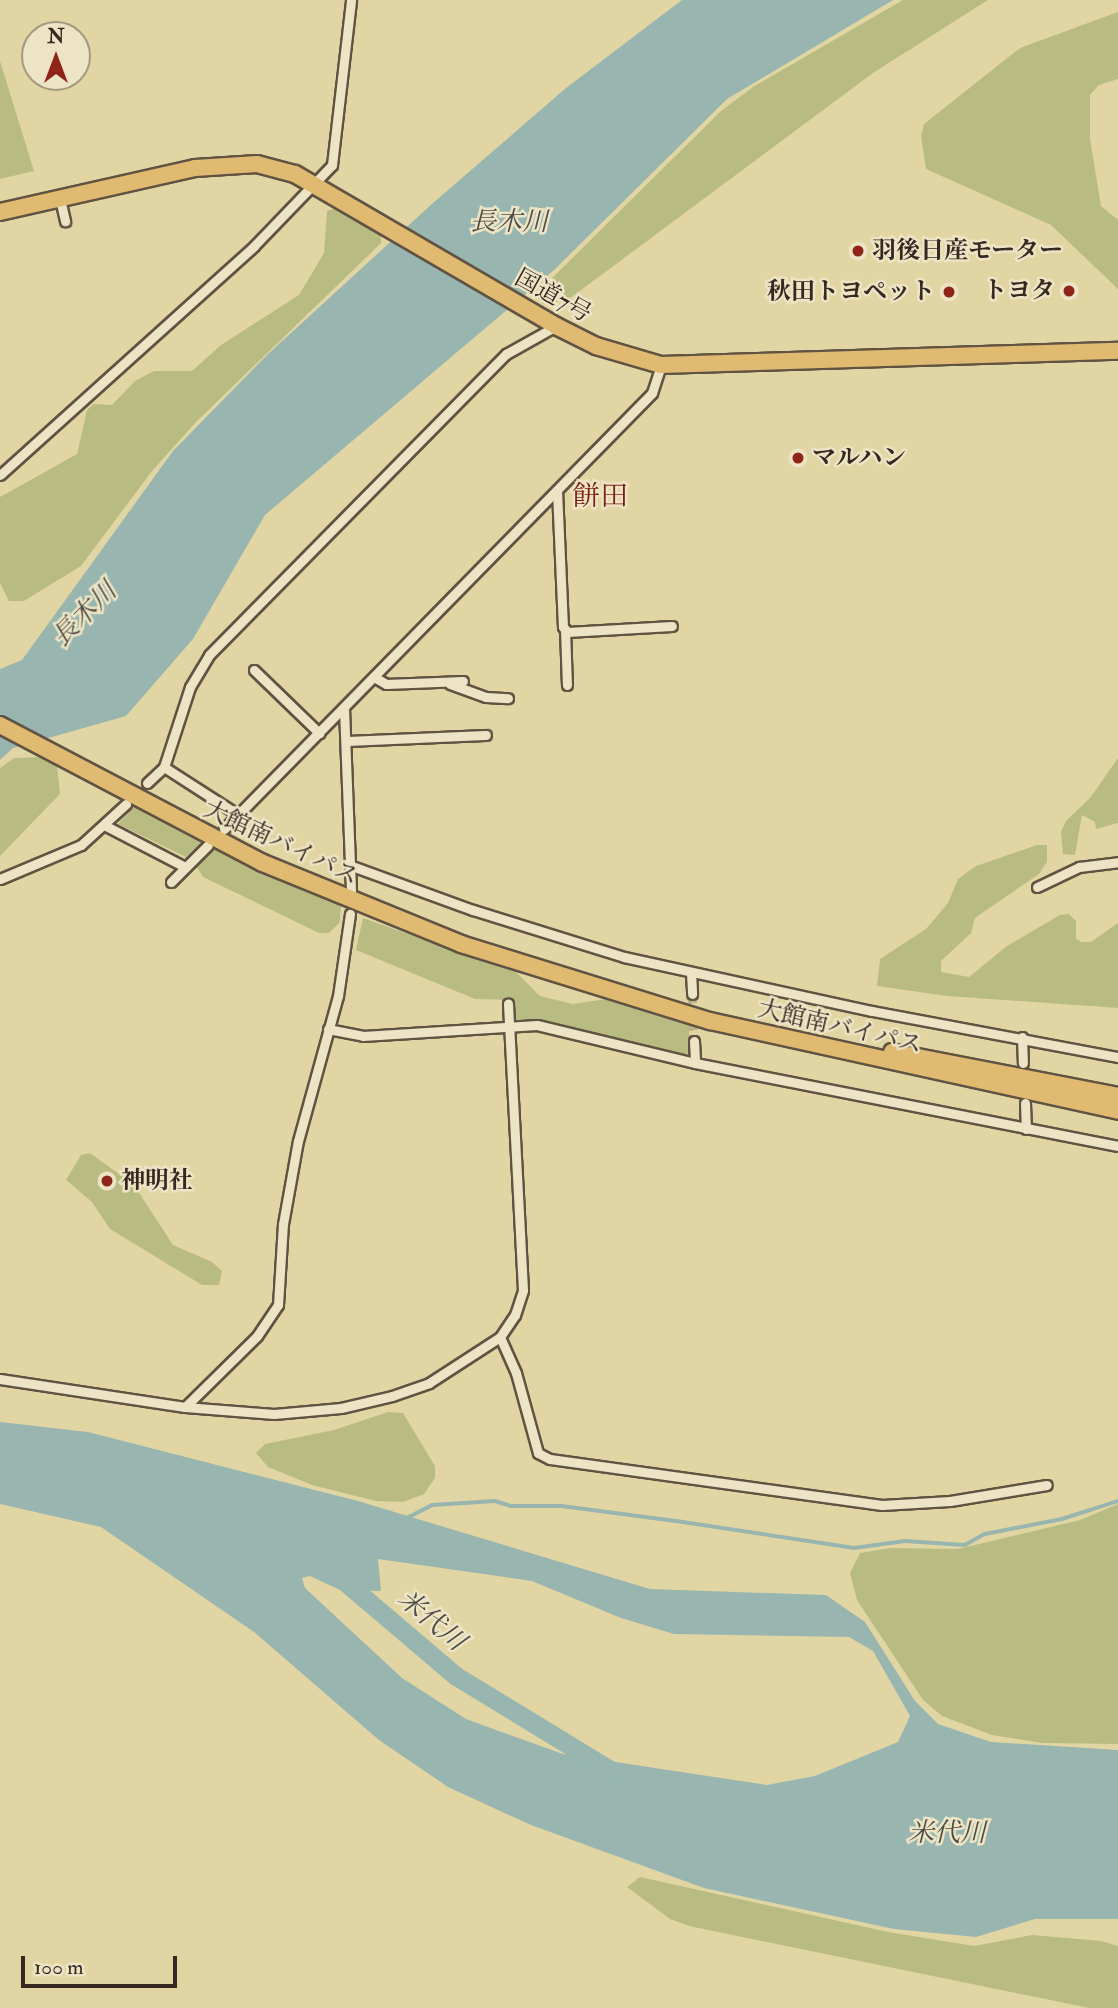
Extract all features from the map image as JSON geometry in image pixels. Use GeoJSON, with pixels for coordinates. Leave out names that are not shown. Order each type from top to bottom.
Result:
{"type":"FeatureCollection","features":[{"type":"Feature","properties":{"kind":"highway","name":"国道7号"},"geometry":{"type":"LineString","coordinates":[[0,212],[195,168],[238,164],[278,167],[551,323],[596,346],[661,365],[1118,351]]}},
{"type":"Feature","properties":{"kind":"highway","name":"大館南バイパス"},"geometry":{"type":"LineString","coordinates":[[0,725],[263,863],[461,944],[735,1027],[1118,1111]]}},
{"type":"Feature","properties":{"kind":"highway","name":"大館南バイパス"},"geometry":{"type":"LineString","coordinates":[[555,974],[782,1029],[1118,1096]]}},
{"type":"Feature","properties":{"kind":"street"},"geometry":{"type":"LineString","coordinates":[[0,475],[317,188],[332,165],[351,0]]}},
{"type":"Feature","properties":{"kind":"street"},"geometry":{"type":"LineString","coordinates":[[60,198],[65,221]]}},
{"type":"Feature","properties":{"kind":"street"},"geometry":{"type":"LineString","coordinates":[[147,783],[164,767],[190,687],[209,655],[506,354],[551,323]]}},
{"type":"Feature","properties":{"kind":"street"},"geometry":{"type":"LineString","coordinates":[[223,829],[652,393],[661,365]]}},
{"type":"Feature","properties":{"kind":"street"},"geometry":{"type":"LineString","coordinates":[[558,490],[567,685]]}},
{"type":"Feature","properties":{"kind":"street"},"geometry":{"type":"LineString","coordinates":[[565,629],[672,626]]}},
{"type":"Feature","properties":{"kind":"street"},"geometry":{"type":"LineString","coordinates":[[254,670],[318,733]]}},
{"type":"Feature","properties":{"kind":"street"},"geometry":{"type":"LineString","coordinates":[[374,677],[386,684],[463,681]]}},
{"type":"Feature","properties":{"kind":"street"},"geometry":{"type":"LineString","coordinates":[[445,681],[485,697],[508,698]]}},
{"type":"Feature","properties":{"kind":"street"},"geometry":{"type":"LineString","coordinates":[[344,708],[351,891]]}},
{"type":"Feature","properties":{"kind":"street"},"geometry":{"type":"LineString","coordinates":[[346,741],[485,735]]}},
{"type":"Feature","properties":{"kind":"street"},"geometry":{"type":"LineString","coordinates":[[164,767],[237,814]]}},
{"type":"Feature","properties":{"kind":"street"},"geometry":{"type":"LineString","coordinates":[[0,879],[81,845],[106,826],[126,804]]}},
{"type":"Feature","properties":{"kind":"street"},"geometry":{"type":"LineString","coordinates":[[106,826],[186,867]]}},
{"type":"Feature","properties":{"kind":"street"},"geometry":{"type":"LineString","coordinates":[[171,882],[208,845]]}},
{"type":"Feature","properties":{"kind":"street"},"geometry":{"type":"LineString","coordinates":[[1037,887],[1079,867],[1118,862]]}},
{"type":"Feature","properties":{"kind":"street"},"geometry":{"type":"LineString","coordinates":[[352,866],[496,918],[691,972],[1118,1058]]}},
{"type":"Feature","properties":{"kind":"street"},"geometry":{"type":"LineString","coordinates":[[185,1407],[257,1336],[278,1305],[283,1224],[298,1141],[347,956],[350,914]]}},
{"type":"Feature","properties":{"kind":"street"},"geometry":{"type":"LineString","coordinates":[[691,972],[692,995]]}},
{"type":"Feature","properties":{"kind":"street"},"geometry":{"type":"LineString","coordinates":[[0,1379],[185,1407],[274,1414],[341,1408],[429,1383],[500,1337],[515,1315],[523,1290],[508,1003]]}},
{"type":"Feature","properties":{"kind":"street"},"geometry":{"type":"LineString","coordinates":[[328,1029],[363,1036],[537,1025],[695,1063],[1118,1146]]}},
{"type":"Feature","properties":{"kind":"street"},"geometry":{"type":"LineString","coordinates":[[1022,1037],[1023,1063]]}},
{"type":"Feature","properties":{"kind":"street"},"geometry":{"type":"LineString","coordinates":[[694,1041],[695,1063]]}},
{"type":"Feature","properties":{"kind":"street"},"geometry":{"type":"LineString","coordinates":[[1025,1103],[1026,1129]]}},
{"type":"Feature","properties":{"kind":"street"},"geometry":{"type":"LineString","coordinates":[[500,1337],[516,1373],[538,1452],[550,1459],[882,1505],[950,1501],[1047,1485]]}},
{"type":"Feature","properties":{"kind":"green space"},"geometry":{"type":"Polygon","coordinates":[[[903,0],[988,0],[873,73],[569,299],[543,304],[535,295],[721,111],[753,87],[903,0]]]}},
{"type":"Feature","properties":{"kind":"green space"},"geometry":{"type":"Polygon","coordinates":[[[1118,12],[1118,79],[1099,85],[1090,95],[1090,139],[1101,206],[1118,220],[1118,289],[1051,225],[926,169],[921,136],[924,124],[1020,48],[1118,12]]]}},
{"type":"Feature","properties":{"kind":"green space"},"geometry":{"type":"Polygon","coordinates":[[[0,61],[34,171],[0,179],[0,61]]]}},
{"type":"Feature","properties":{"kind":"green space"},"geometry":{"type":"Polygon","coordinates":[[[337,208],[381,235],[381,243],[196,422],[152,471],[81,566],[24,601],[9,601],[0,583],[0,497],[77,454],[87,410],[94,404],[112,405],[135,381],[154,371],[192,371],[221,345],[299,295],[324,253],[327,211],[337,208]]]}},
{"type":"Feature","properties":{"kind":"green space"},"geometry":{"type":"Polygon","coordinates":[[[41,757],[57,766],[60,794],[0,856],[0,768],[14,758],[41,757]]]}},
{"type":"Feature","properties":{"kind":"green space"},"geometry":{"type":"Polygon","coordinates":[[[1118,758],[1118,823],[1096,829],[1095,822],[1082,815],[1075,855],[1063,854],[1061,832],[1066,821],[1090,798],[1118,758]]]}},
{"type":"Feature","properties":{"kind":"green space"},"geometry":{"type":"Polygon","coordinates":[[[134,807],[201,843],[186,857],[118,824],[134,807]]]}},
{"type":"Feature","properties":{"kind":"green space"},"geometry":{"type":"Polygon","coordinates":[[[1037,845],[1047,845],[1047,862],[1039,874],[975,918],[971,933],[941,961],[941,972],[969,977],[1007,946],[1060,915],[1069,914],[1076,921],[1076,939],[1082,942],[1091,942],[1118,923],[1118,1008],[947,996],[877,986],[880,959],[926,929],[948,903],[958,879],[976,866],[1037,845]]]}},
{"type":"Feature","properties":{"kind":"green space"},"geometry":{"type":"Polygon","coordinates":[[[217,847],[341,906],[340,922],[329,933],[319,933],[203,877],[195,864],[217,847]]]}},
{"type":"Feature","properties":{"kind":"green space"},"geometry":{"type":"Polygon","coordinates":[[[363,918],[516,972],[540,996],[573,1004],[606,999],[689,1024],[689,1053],[679,1056],[514,1023],[512,1000],[475,999],[356,950],[363,918]]]}},
{"type":"Feature","properties":{"kind":"green space"},"geometry":{"type":"Polygon","coordinates":[[[90,1153],[134,1185],[173,1245],[212,1262],[222,1271],[219,1285],[202,1285],[110,1229],[92,1202],[66,1180],[81,1155],[90,1153]]]}},
{"type":"Feature","properties":{"kind":"green space"},"geometry":{"type":"Polygon","coordinates":[[[388,1412],[403,1413],[435,1466],[435,1478],[424,1494],[403,1502],[376,1501],[312,1485],[268,1467],[256,1453],[265,1444],[334,1430],[388,1412]]]}},
{"type":"Feature","properties":{"kind":"green space"},"geometry":{"type":"Polygon","coordinates":[[[1118,1504],[1118,1744],[1043,1743],[992,1735],[942,1716],[923,1700],[857,1600],[850,1573],[860,1553],[890,1548],[958,1549],[1080,1520],[1118,1504]]]}},
{"type":"Feature","properties":{"kind":"green space"},"geometry":{"type":"Polygon","coordinates":[[[640,1877],[888,1932],[974,1946],[1032,1935],[1101,1941],[1118,1946],[1118,2008],[1089,2008],[689,1926],[670,1919],[627,1887],[640,1877]]]}},
{"type":"Feature","properties":{"kind":"water","name":"長木川"},"geometry":{"type":"Polygon","coordinates":[[[682,0],[893,0],[727,99],[554,270],[265,515],[193,639],[126,716],[13,748],[0,760],[0,669],[22,660],[173,451],[267,355],[433,203],[566,88],[682,0]]]}},
{"type":"Feature","properties":{"kind":"water","name":"米代川"},"geometry":{"type":"Polygon","coordinates":[[[0,1422],[88,1432],[358,1501],[650,1589],[826,1595],[865,1622],[915,1701],[938,1724],[991,1742],[1118,1750],[1118,1919],[1035,1919],[976,1937],[894,1929],[704,1888],[531,1825],[448,1787],[379,1740],[254,1632],[101,1527],[0,1504],[0,1422]],[[378,1559],[381,1591],[340,1590],[310,1576],[302,1578],[305,1588],[402,1678],[466,1719],[563,1754],[767,1785],[815,1776],[898,1742],[910,1716],[873,1651],[849,1637],[674,1634],[621,1618],[532,1581],[378,1559]]]}},
{"type":"Feature","properties":{"kind":"waterway"},"geometry":{"type":"LineString","coordinates":[[405,1519],[432,1505],[495,1501],[511,1506],[562,1506],[854,1548],[905,1541],[965,1545],[985,1534],[1062,1519],[1118,1501]]}},
{"type":"Feature","properties":{"kind":"waterway","name":"米代川"},"geometry":{"type":"LineString","coordinates":[[336,1574],[456,1676],[613,1772]]}},
{"type":"Feature","properties":{"kind":"tunnel"},"geometry":{"type":"LineString","coordinates":[[692,994],[694,1041]]}},
{"type":"Feature","properties":{"kind":"place","name":"羽後日産モーター"},"geometry":{"type":"Point","coordinates":[858,251]}},
{"type":"Feature","properties":{"kind":"place","name":"トヨタ"},"geometry":{"type":"Point","coordinates":[1069,291]}},
{"type":"Feature","properties":{"kind":"place","name":"秋田トヨペット"},"geometry":{"type":"Point","coordinates":[949,292]}},
{"type":"Feature","properties":{"kind":"place","name":"マルハン"},"geometry":{"type":"Point","coordinates":[798,458]}},
{"type":"Feature","properties":{"kind":"place","name":"神明社"},"geometry":{"type":"Point","coordinates":[107,1181]}},
{"type":"Feature","properties":{"kind":"district","name":"餅田"},"geometry":{"type":"Point","coordinates":[600,497]}}]}
